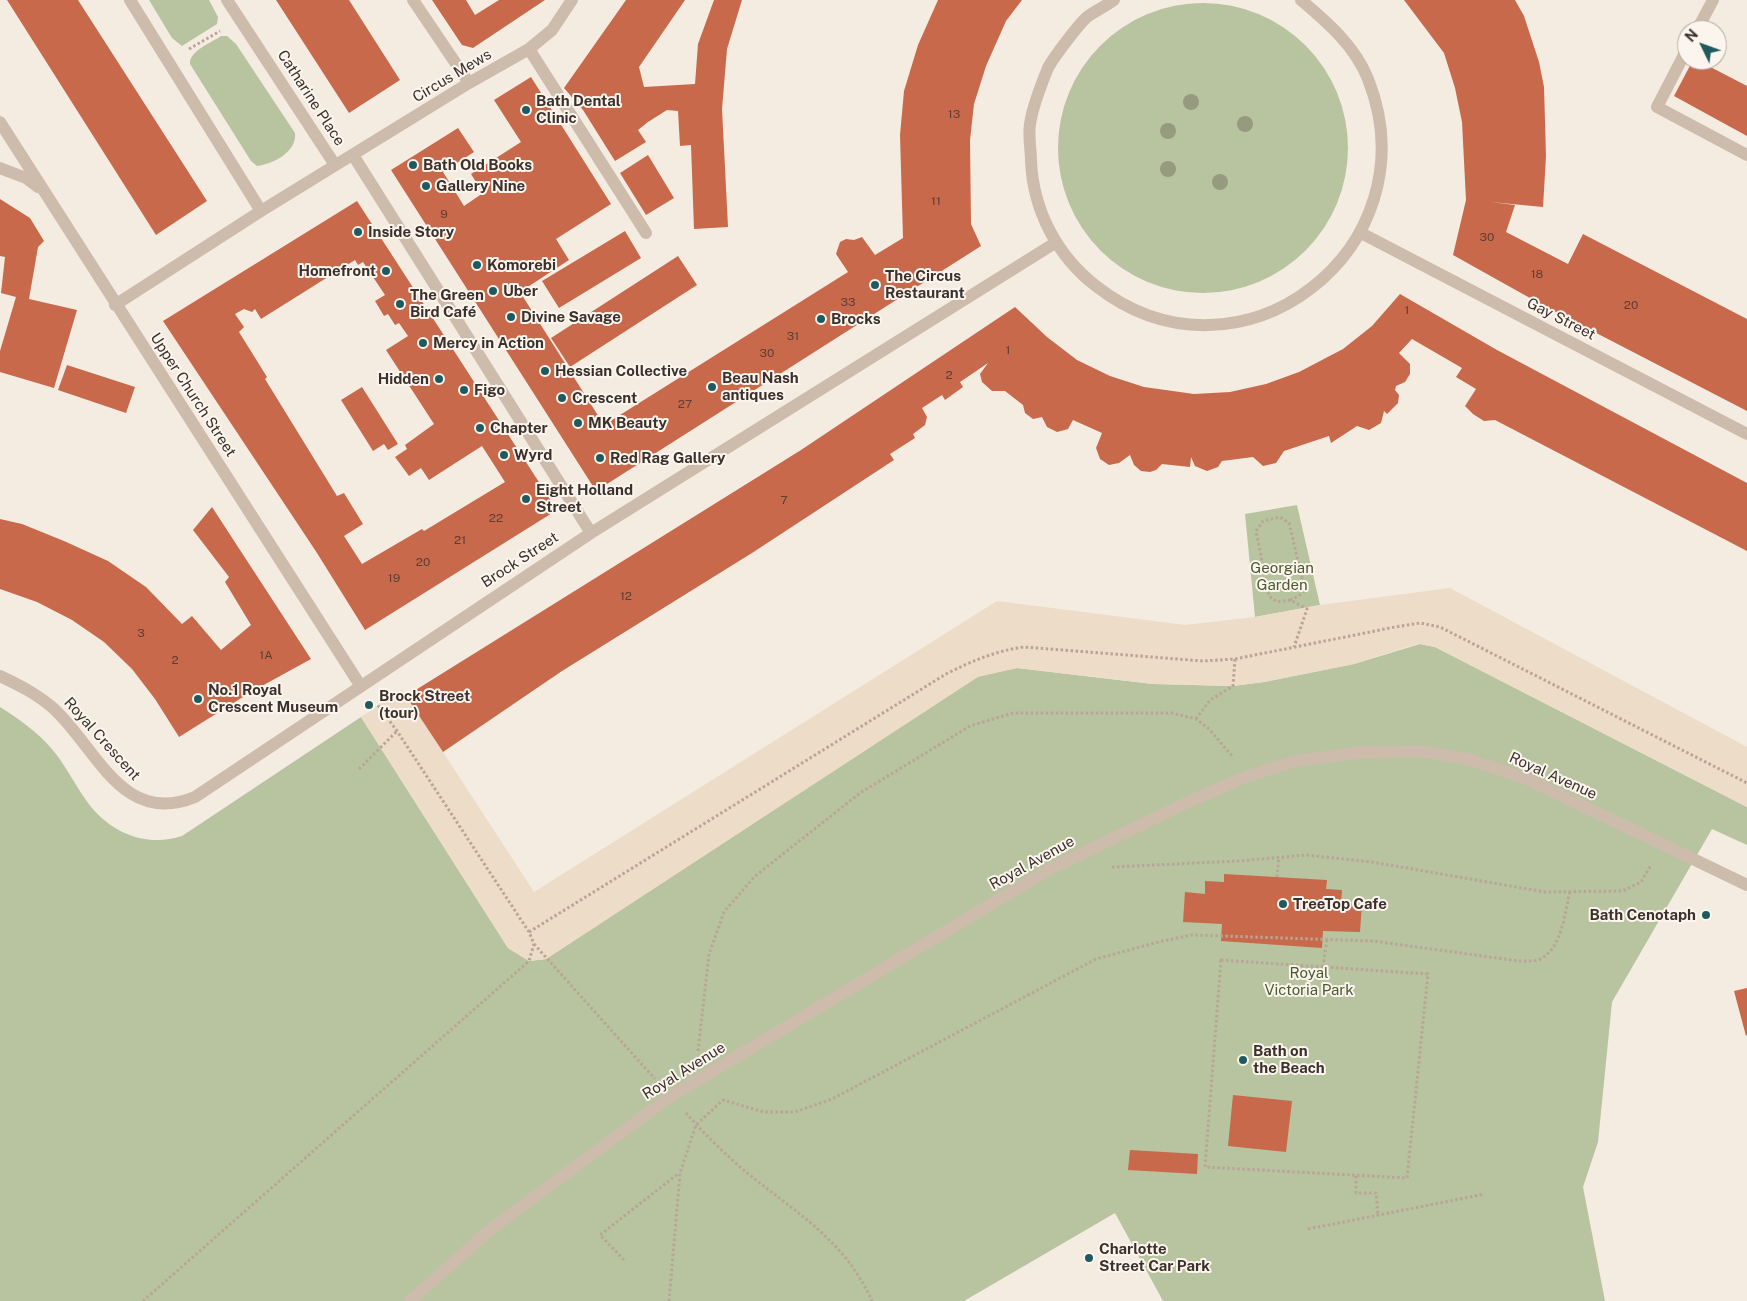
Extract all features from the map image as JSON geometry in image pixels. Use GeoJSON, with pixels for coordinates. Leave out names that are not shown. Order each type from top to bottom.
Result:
{"type":"FeatureCollection","features":[{"type":"Feature","properties":{"kind":"street"},"geometry":{"type":"LineString","coordinates":[[130,0],[260,211]]}},
{"type":"Feature","properties":{"kind":"street","name":"Catharine Place"},"geometry":{"type":"LineString","coordinates":[[115,305],[335,165],[227,0]]}},
{"type":"Feature","properties":{"kind":"street"},"geometry":{"type":"LineString","coordinates":[[412,0],[469,83]]}},
{"type":"Feature","properties":{"kind":"street","name":"Circus Mews"},"geometry":{"type":"LineString","coordinates":[[335,165],[469,83],[529,49],[552,30],[572,0]]}},
{"type":"Feature","properties":{"kind":"street"},"geometry":{"type":"LineString","coordinates":[[1114,0],[1086,18],[1049,66],[1030,124],[1032,186],[1055,243],[1080,274],[1113,300],[1150,317],[1190,325],[1231,324],[1270,313],[1306,294],[1337,267],[1361,233],[1379,183],[1382,130],[1368,79],[1340,33],[1301,0]]}},
{"type":"Feature","properties":{"kind":"street"},"geometry":{"type":"LineString","coordinates":[[1702,20],[1712,0]]}},
{"type":"Feature","properties":{"kind":"street"},"geometry":{"type":"LineString","coordinates":[[529,49],[646,233]]}},
{"type":"Feature","properties":{"kind":"street"},"geometry":{"type":"LineString","coordinates":[[1677,68],[1657,107],[1747,155]]}},
{"type":"Feature","properties":{"kind":"street","name":"Upper Church Street"},"geometry":{"type":"LineString","coordinates":[[0,122],[115,305],[360,685]]}},
{"type":"Feature","properties":{"kind":"street"},"geometry":{"type":"LineString","coordinates":[[353,155],[591,533]]}},
{"type":"Feature","properties":{"kind":"street"},"geometry":{"type":"LineString","coordinates":[[0,168],[26,178],[43,191]]}},
{"type":"Feature","properties":{"kind":"street","name":"Gay Street"},"geometry":{"type":"LineString","coordinates":[[1361,233],[1747,434]]}},
{"type":"Feature","properties":{"kind":"street","name":"Brock Street"},"geometry":{"type":"LineString","coordinates":[[360,685],[591,533],[1055,243]]}},
{"type":"Feature","properties":{"kind":"street","name":"Royal Crescent"},"geometry":{"type":"LineString","coordinates":[[0,676],[23,686],[52,707],[123,789],[139,800],[158,805],[178,804],[194,797],[360,685]]}},
{"type":"Feature","properties":{"kind":"street","name":"Royal Avenue"},"geometry":{"type":"LineString","coordinates":[[410,1301],[491,1229],[671,1096],[694,1084],[1048,870],[1186,803],[1245,777],[1295,761],[1357,753],[1419,751],[1468,759],[1527,779],[1747,885]]}},
{"type":"Feature","properties":{"kind":"path"},"geometry":{"type":"LineString","coordinates":[[169,61],[240,19]]}},
{"type":"Feature","properties":{"kind":"path"},"geometry":{"type":"LineString","coordinates":[[1290,600],[1299,596],[1305,590],[1289,523],[1280,517],[1263,521],[1256,531],[1269,596],[1277,602],[1290,600],[1307,609],[1294,647]]}},
{"type":"Feature","properties":{"kind":"path"},"geometry":{"type":"LineString","coordinates":[[529,932],[946,674],[979,658],[1002,650],[1024,647],[1167,660],[1204,661],[1235,659],[1420,623],[1440,627],[1747,784]]}},
{"type":"Feature","properties":{"kind":"path"},"geometry":{"type":"LineString","coordinates":[[1196,719],[1210,700],[1233,686],[1235,659]]}},
{"type":"Feature","properties":{"kind":"path"},"geometry":{"type":"LineString","coordinates":[[360,685],[397,731],[529,932],[534,944],[696,1125],[745,1171],[825,1233],[862,1279],[872,1301]]}},
{"type":"Feature","properties":{"kind":"path"},"geometry":{"type":"LineString","coordinates":[[694,1084],[710,954],[724,912],[754,877],[860,793],[970,726],[1013,713],[1172,713],[1196,719],[1208,728],[1229,750],[1245,777]]}},
{"type":"Feature","properties":{"kind":"path"},"geometry":{"type":"LineString","coordinates":[[360,769],[397,731]]}},
{"type":"Feature","properties":{"kind":"path"},"geometry":{"type":"LineString","coordinates":[[1105,867],[1306,855],[1362,861],[1545,892],[1623,891],[1641,882],[1664,846]]}},
{"type":"Feature","properties":{"kind":"path"},"geometry":{"type":"LineString","coordinates":[[1277,877],[1279,857]]}},
{"type":"Feature","properties":{"kind":"path"},"geometry":{"type":"LineString","coordinates":[[669,1301],[680,1173],[696,1125],[723,1100],[764,1112],[795,1112],[832,1099],[1096,959],[1192,935],[1373,940],[1519,961],[1541,959],[1552,950],[1563,922],[1570,891]]}},
{"type":"Feature","properties":{"kind":"path"},"geometry":{"type":"LineString","coordinates":[[1323,967],[1327,938]]}},
{"type":"Feature","properties":{"kind":"path"},"geometry":{"type":"LineString","coordinates":[[143,1301],[529,961],[534,944]]}},
{"type":"Feature","properties":{"kind":"path"},"geometry":{"type":"LineString","coordinates":[[1221,960],[1323,967],[1428,974],[1407,1178],[1204,1168],[1221,960]]}},
{"type":"Feature","properties":{"kind":"path"},"geometry":{"type":"LineString","coordinates":[[624,1260],[600,1235],[680,1173]]}},
{"type":"Feature","properties":{"kind":"path"},"geometry":{"type":"LineString","coordinates":[[1356,1176],[1356,1194],[1376,1193],[1378,1215]]}},
{"type":"Feature","properties":{"kind":"path"},"geometry":{"type":"LineString","coordinates":[[1308,1229],[1485,1194]]}},
{"type":"Feature","properties":{"kind":"green space"},"geometry":{"type":"Polygon","coordinates":[[[149,0],[209,0],[218,17],[217,24],[182,46],[172,38],[149,0]]]}},
{"type":"Feature","properties":{"kind":"green space"},"geometry":{"type":"Polygon","coordinates":[[[1189,3],[1217,3],[1259,14],[1284,27],[1306,45],[1324,67],[1337,92],[1348,134],[1348,162],[1337,204],[1324,229],[1306,251],[1284,269],[1259,282],[1217,293],[1189,293],[1147,282],[1122,269],[1100,251],[1082,229],[1069,204],[1058,162],[1058,134],[1069,92],[1082,67],[1100,45],[1122,27],[1147,14],[1189,3]]]}},
{"type":"Feature","properties":{"kind":"green space"},"geometry":{"type":"Polygon","coordinates":[[[221,36],[227,36],[236,44],[295,133],[295,140],[288,151],[270,163],[257,166],[251,161],[190,64],[193,55],[197,51],[221,36]]]}},
{"type":"Feature","properties":{"kind":"green space","name":"Georgian Garden"},"geometry":{"type":"Polygon","coordinates":[[[1297,505],[1320,605],[1255,617],[1245,514],[1297,505]]]}},
{"type":"Feature","properties":{"kind":"green space","name":"Royal Victoria Park"},"geometry":{"type":"Polygon","coordinates":[[[1420,644],[1435,647],[1747,807],[1747,845],[1712,829],[1612,1002],[1598,1142],[1583,1187],[1605,1301],[1163,1301],[1115,1213],[964,1301],[0,1301],[0,707],[27,726],[51,748],[92,808],[101,817],[122,832],[145,839],[157,840],[182,836],[361,717],[508,948],[529,961],[546,959],[978,676],[1017,668],[1153,684],[1233,686],[1264,682],[1354,664],[1420,644]]]}},
{"type":"Feature","properties":{"kind":"shaded area"},"geometry":{"type":"Polygon","coordinates":[[[1450,588],[1747,747],[1747,807],[1435,647],[1420,644],[1354,664],[1264,682],[1233,686],[1153,684],[1017,668],[978,677],[546,959],[529,961],[508,948],[361,717],[402,689],[534,892],[997,601],[1185,625],[1255,617],[1320,605],[1450,588]]]}},
{"type":"Feature","properties":{"kind":"building"},"geometry":{"type":"Polygon","coordinates":[[[7,0],[78,0],[207,201],[156,235],[7,0]]]}},
{"type":"Feature","properties":{"kind":"building"},"geometry":{"type":"Polygon","coordinates":[[[276,0],[349,0],[400,80],[349,113],[276,0]]]}},
{"type":"Feature","properties":{"kind":"building"},"geometry":{"type":"Polygon","coordinates":[[[432,0],[466,0],[475,15],[499,0],[545,0],[473,48],[462,45],[432,0]]]}},
{"type":"Feature","properties":{"kind":"building"},"geometry":{"type":"Polygon","coordinates":[[[626,0],[685,0],[639,67],[644,87],[695,84],[698,44],[714,0],[742,0],[727,49],[722,109],[728,227],[694,229],[691,145],[680,146],[678,111],[667,110],[648,122],[638,130],[646,142],[615,161],[583,110],[564,88],[626,0]]]}},
{"type":"Feature","properties":{"kind":"building"},"geometry":{"type":"Polygon","coordinates":[[[938,0],[1022,0],[1006,21],[986,66],[974,104],[970,140],[971,224],[981,246],[596,491],[391,170],[458,128],[474,152],[443,172],[464,206],[483,193],[471,174],[521,142],[494,100],[531,77],[611,204],[556,239],[569,260],[520,292],[604,425],[848,272],[836,254],[840,242],[846,239],[854,240],[862,237],[875,255],[903,238],[900,135],[904,91],[918,45],[938,0]]]}},
{"type":"Feature","properties":{"kind":"building"},"geometry":{"type":"Polygon","coordinates":[[[1404,0],[1515,0],[1524,16],[1539,62],[1544,87],[1546,156],[1543,207],[1491,202],[1515,205],[1506,232],[1568,264],[1583,234],[1747,319],[1747,411],[1546,307],[1453,255],[1466,200],[1462,122],[1455,88],[1444,53],[1404,0]]]}},
{"type":"Feature","properties":{"kind":"building"},"geometry":{"type":"Polygon","coordinates":[[[1688,70],[1716,70],[1747,86],[1747,136],[1674,96],[1688,70]]]}},
{"type":"Feature","properties":{"kind":"building"},"geometry":{"type":"Polygon","coordinates":[[[648,155],[674,198],[646,215],[620,173],[648,155]]]}},
{"type":"Feature","properties":{"kind":"building"},"geometry":{"type":"Polygon","coordinates":[[[0,199],[30,218],[44,241],[38,247],[29,299],[77,310],[54,388],[0,372],[0,351],[16,297],[1,293],[5,257],[0,256],[0,199]]]}},
{"type":"Feature","properties":{"kind":"building"},"geometry":{"type":"Polygon","coordinates":[[[357,201],[557,510],[365,630],[317,553],[163,321],[357,201]],[[355,260],[261,319],[255,309],[252,312],[244,309],[235,314],[244,327],[239,332],[267,377],[265,379],[337,496],[344,493],[363,524],[344,536],[362,564],[422,529],[424,531],[505,482],[482,446],[429,480],[421,468],[409,476],[395,457],[407,449],[405,445],[434,424],[386,350],[408,336],[399,323],[395,325],[388,314],[384,316],[375,301],[385,295],[363,262],[358,265],[355,260]]]}},
{"type":"Feature","properties":{"kind":"building"},"geometry":{"type":"Polygon","coordinates":[[[625,231],[641,258],[559,308],[542,281],[625,231]]]}},
{"type":"Feature","properties":{"kind":"building"},"geometry":{"type":"Polygon","coordinates":[[[678,256],[697,285],[570,367],[551,338],[678,256]]]}},
{"type":"Feature","properties":{"kind":"building"},"geometry":{"type":"Polygon","coordinates":[[[1400,294],[1497,350],[1747,483],[1747,551],[1495,420],[1484,421],[1465,406],[1476,389],[1456,377],[1462,368],[1412,339],[1399,353],[1410,364],[1410,374],[1405,382],[1396,386],[1395,390],[1399,395],[1398,403],[1387,414],[1384,411],[1381,423],[1369,430],[1357,426],[1331,443],[1329,436],[1284,451],[1276,463],[1263,466],[1253,457],[1222,461],[1218,467],[1207,471],[1195,466],[1191,457],[1190,467],[1162,464],[1156,470],[1150,472],[1141,471],[1134,465],[1130,455],[1119,463],[1109,465],[1100,459],[1096,448],[1102,433],[1073,420],[1068,429],[1057,432],[1047,427],[1042,417],[1033,419],[1025,413],[1023,405],[1005,391],[992,391],[982,382],[980,374],[988,363],[960,382],[963,387],[945,400],[942,395],[922,408],[927,417],[925,425],[913,434],[915,438],[890,454],[894,460],[752,553],[562,671],[443,752],[406,696],[801,450],[1015,307],[1047,337],[1077,360],[1110,376],[1144,387],[1194,394],[1230,392],[1266,384],[1299,372],[1343,349],[1372,326],[1400,294]]]}},
{"type":"Feature","properties":{"kind":"building"},"geometry":{"type":"Polygon","coordinates":[[[67,365],[135,387],[126,413],[58,390],[67,365]]]}},
{"type":"Feature","properties":{"kind":"building"},"geometry":{"type":"Polygon","coordinates":[[[362,387],[398,444],[388,450],[384,444],[373,451],[341,400],[362,387]]]}},
{"type":"Feature","properties":{"kind":"building"},"geometry":{"type":"Polygon","coordinates":[[[212,507],[311,659],[251,692],[179,737],[155,699],[132,669],[104,642],[72,620],[37,602],[0,589],[0,519],[22,524],[108,561],[146,587],[182,624],[192,616],[221,650],[251,625],[225,582],[229,577],[193,530],[212,507]]]}},
{"type":"Feature","properties":{"kind":"building"},"geometry":{"type":"Polygon","coordinates":[[[1224,874],[1327,880],[1326,889],[1342,890],[1341,903],[1362,904],[1360,932],[1323,931],[1322,948],[1221,941],[1222,924],[1183,922],[1185,892],[1205,894],[1205,881],[1224,882],[1224,874]]]}},
{"type":"Feature","properties":{"kind":"building"},"geometry":{"type":"Polygon","coordinates":[[[1747,988],[1747,1035],[1746,1036],[1734,991],[1747,988]]]}},
{"type":"Feature","properties":{"kind":"building"},"geometry":{"type":"Polygon","coordinates":[[[1233,1095],[1292,1101],[1286,1152],[1228,1146],[1233,1095]]]}},
{"type":"Feature","properties":{"kind":"building"},"geometry":{"type":"Polygon","coordinates":[[[1130,1150],[1198,1154],[1197,1174],[1128,1170],[1130,1150]]]}},
{"type":"Feature","properties":{"kind":"place","name":"Bath Dental Clinic"},"geometry":{"type":"Point","coordinates":[526,110]}},
{"type":"Feature","properties":{"kind":"place","name":"Bath Old Books"},"geometry":{"type":"Point","coordinates":[413,165]}},
{"type":"Feature","properties":{"kind":"place","name":"Gallery Nine"},"geometry":{"type":"Point","coordinates":[426,186]}},
{"type":"Feature","properties":{"kind":"place","name":"Inside Story"},"geometry":{"type":"Point","coordinates":[358,232]}},
{"type":"Feature","properties":{"kind":"place","name":"Komorebi"},"geometry":{"type":"Point","coordinates":[477,265]}},
{"type":"Feature","properties":{"kind":"place","name":"Homefront"},"geometry":{"type":"Point","coordinates":[386,271]}},
{"type":"Feature","properties":{"kind":"place","name":"The Circus Restaurant"},"geometry":{"type":"Point","coordinates":[875,285]}},
{"type":"Feature","properties":{"kind":"place","name":"Uber"},"geometry":{"type":"Point","coordinates":[493,291]}},
{"type":"Feature","properties":{"kind":"place","name":"The Green Bird Café"},"geometry":{"type":"Point","coordinates":[400,304]}},
{"type":"Feature","properties":{"kind":"place","name":"Divine Savage"},"geometry":{"type":"Point","coordinates":[511,317]}},
{"type":"Feature","properties":{"kind":"place","name":"Brocks"},"geometry":{"type":"Point","coordinates":[821,319]}},
{"type":"Feature","properties":{"kind":"place","name":"Mercy in Action"},"geometry":{"type":"Point","coordinates":[423,343]}},
{"type":"Feature","properties":{"kind":"place","name":"Hessian Collective"},"geometry":{"type":"Point","coordinates":[545,371]}},
{"type":"Feature","properties":{"kind":"place","name":"Hidden"},"geometry":{"type":"Point","coordinates":[439,379]}},
{"type":"Feature","properties":{"kind":"place","name":"Beau Nash antiques"},"geometry":{"type":"Point","coordinates":[712,387]}},
{"type":"Feature","properties":{"kind":"place","name":"Figo"},"geometry":{"type":"Point","coordinates":[464,390]}},
{"type":"Feature","properties":{"kind":"place","name":"Crescent"},"geometry":{"type":"Point","coordinates":[562,398]}},
{"type":"Feature","properties":{"kind":"place","name":"MK Beauty"},"geometry":{"type":"Point","coordinates":[578,423]}},
{"type":"Feature","properties":{"kind":"place","name":"Chapter"},"geometry":{"type":"Point","coordinates":[480,428]}},
{"type":"Feature","properties":{"kind":"place","name":"Wyrd"},"geometry":{"type":"Point","coordinates":[504,455]}},
{"type":"Feature","properties":{"kind":"place","name":"Red Rag Gallery"},"geometry":{"type":"Point","coordinates":[600,458]}},
{"type":"Feature","properties":{"kind":"place","name":"Eight Holland Street"},"geometry":{"type":"Point","coordinates":[526,499]}},
{"type":"Feature","properties":{"kind":"place","name":"No.1 Royal Crescent Museum"},"geometry":{"type":"Point","coordinates":[198,699]}},
{"type":"Feature","properties":{"kind":"place","name":"Brock Street (tour)"},"geometry":{"type":"Point","coordinates":[369,705]}},
{"type":"Feature","properties":{"kind":"place","name":"TreeTop Cafe"},"geometry":{"type":"Point","coordinates":[1283,904]}},
{"type":"Feature","properties":{"kind":"place","name":"Bath Cenotaph"},"geometry":{"type":"Point","coordinates":[1706,915]}},
{"type":"Feature","properties":{"kind":"place","name":"Bath on the Beach"},"geometry":{"type":"Point","coordinates":[1243,1060]}},
{"type":"Feature","properties":{"kind":"place","name":"Charlotte Street Car Park"},"geometry":{"type":"Point","coordinates":[1089,1258]}}]}
